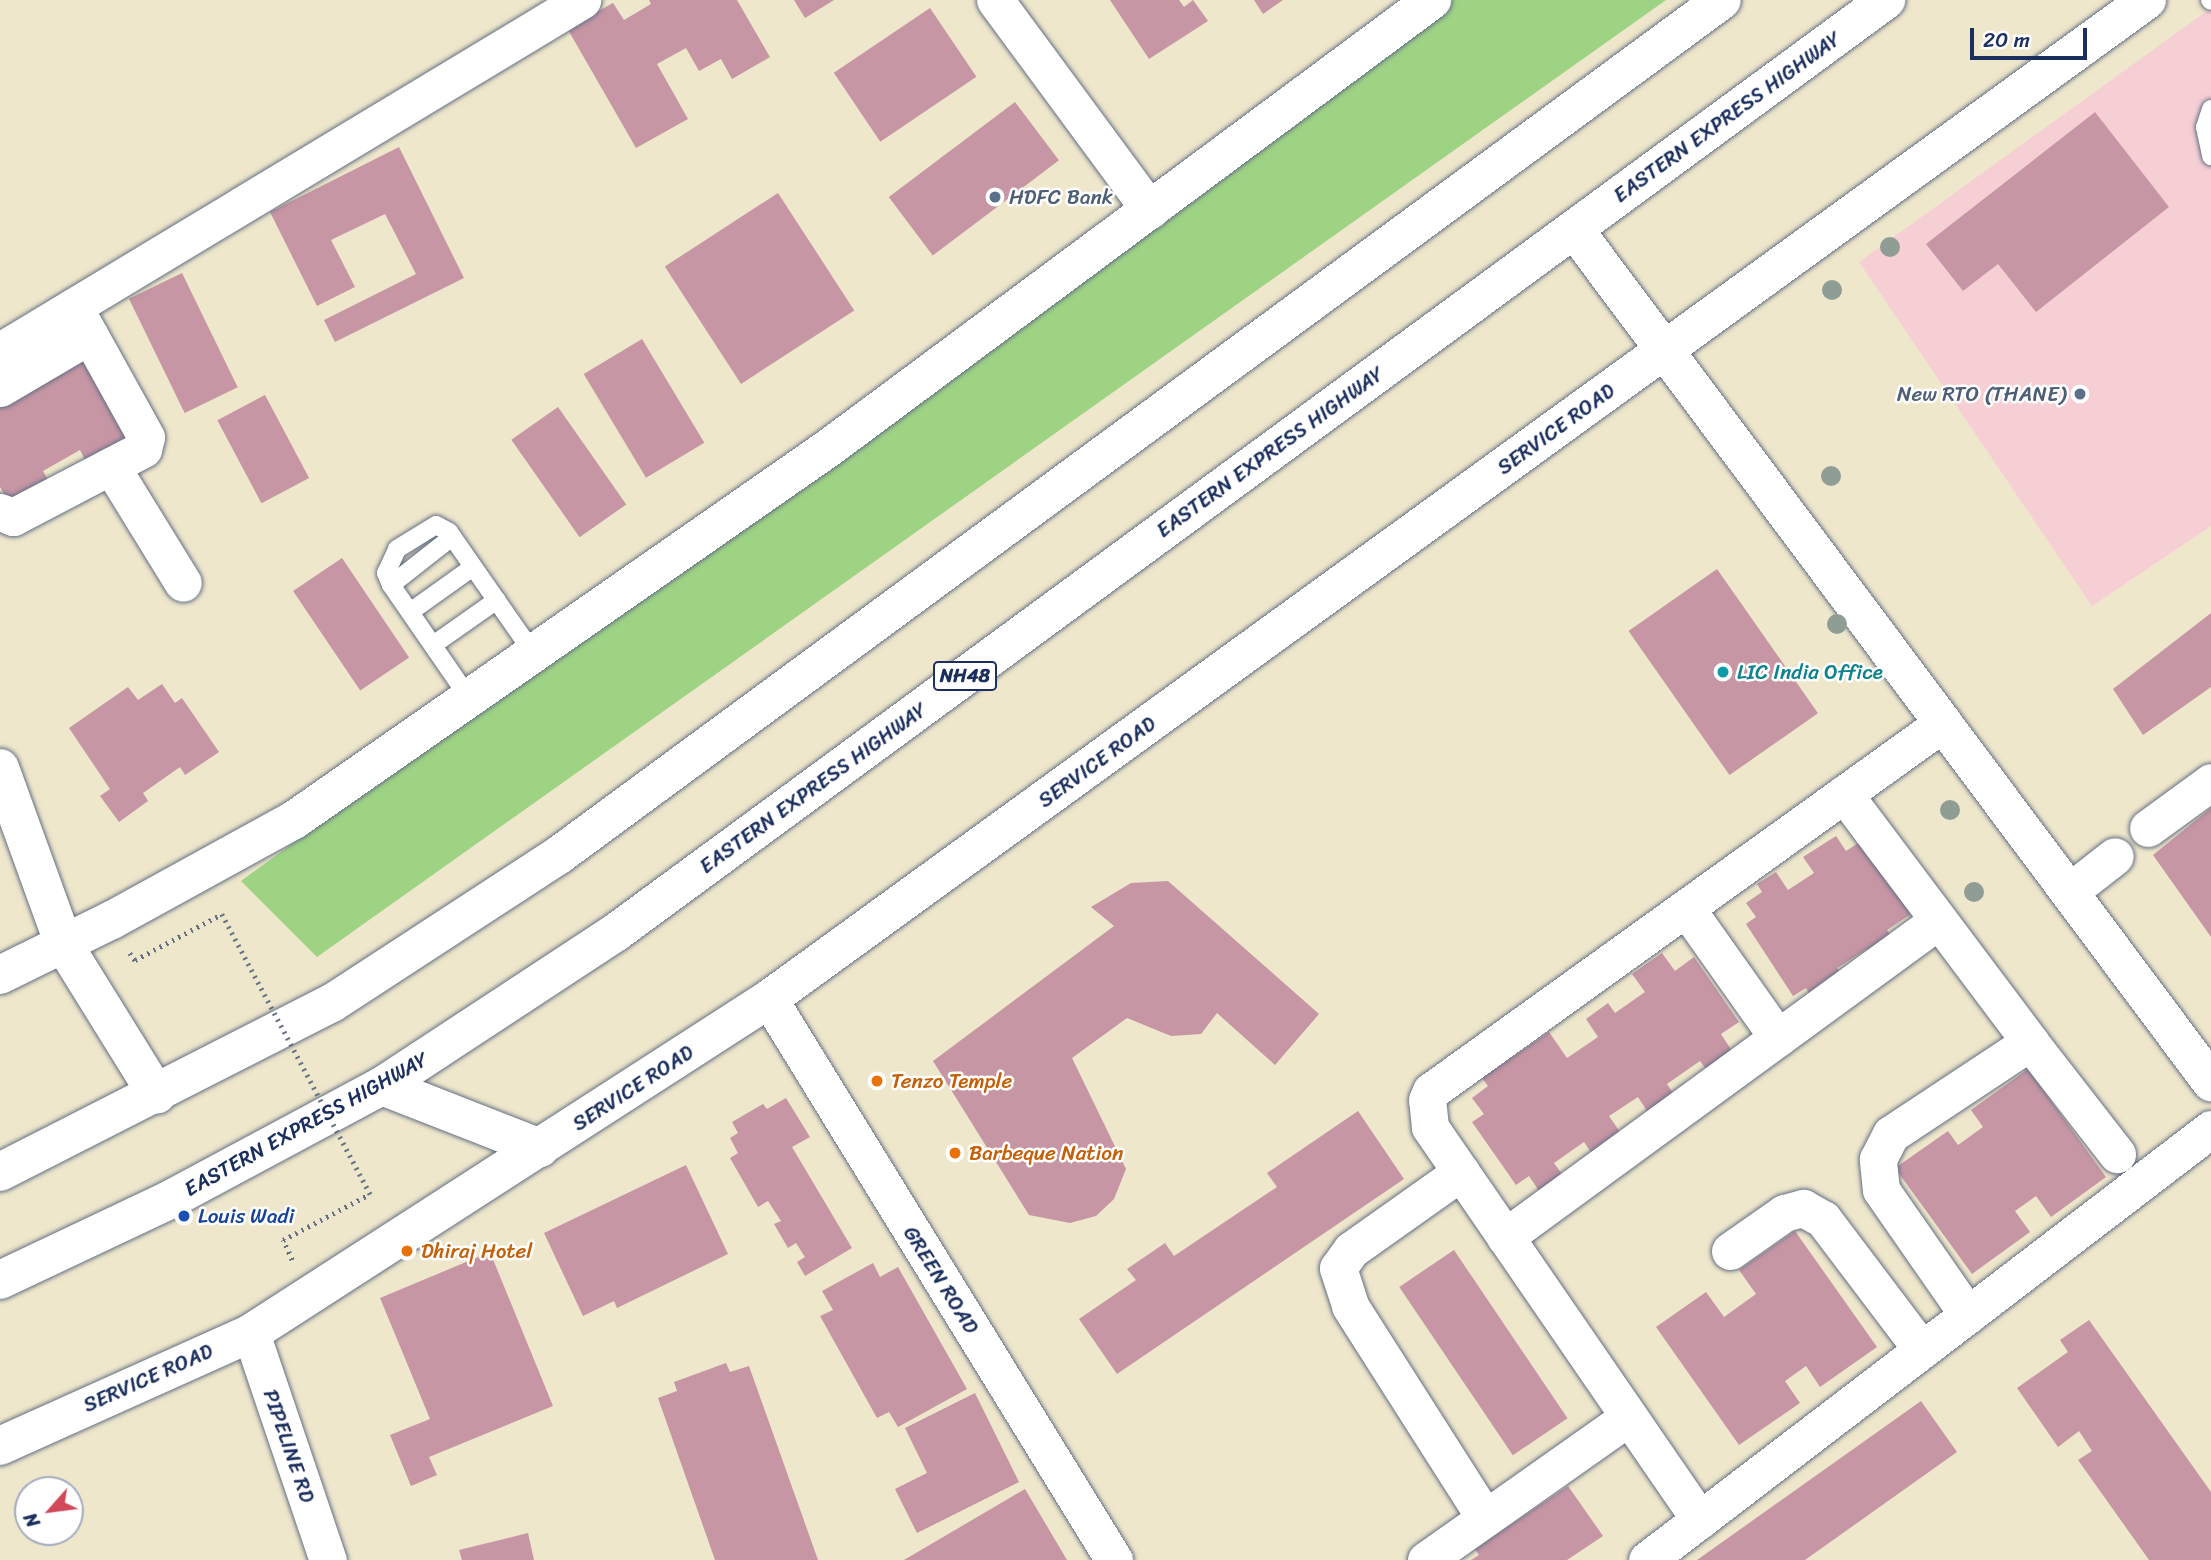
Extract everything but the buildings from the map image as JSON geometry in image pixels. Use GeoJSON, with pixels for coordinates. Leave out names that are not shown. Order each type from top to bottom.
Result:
{"type":"FeatureCollection","features":[{"type":"Feature","properties":{"kind":"main road"},"geometry":{"type":"LineString","coordinates":[[0,975],[64,945],[294,820],[830,447],[1432,0]]}},
{"type":"Feature","properties":{"kind":"main road"},"geometry":{"type":"LineString","coordinates":[[0,1172],[157,1095],[332,1003],[559,855],[1722,0]]}},
{"type":"Feature","properties":{"kind":"main road","name":"EASTERN EXPRESS HIGHWAY"},"geometry":{"type":"LineString","coordinates":[[0,1280],[169,1200],[382,1086],[615,933],[1886,0]]}},
{"type":"Feature","properties":{"kind":"main road","name":"SERVICE ROAD"},"geometry":{"type":"LineString","coordinates":[[0,1446],[251,1333],[769,999],[2147,0]]}},
{"type":"Feature","properties":{"kind":"main road"},"geometry":{"type":"LineString","coordinates":[[1574,229],[2211,1082]]}},
{"type":"Feature","properties":{"kind":"main road"},"geometry":{"type":"LineString","coordinates":[[0,768],[64,945],[157,1095]]}},
{"type":"Feature","properties":{"kind":"main road"},"geometry":{"type":"LineString","coordinates":[[382,1086],[540,1148]]}},
{"type":"Feature","properties":{"kind":"street"},"geometry":{"type":"LineString","coordinates":[[0,388],[82,321],[582,0]]}},
{"type":"Feature","properties":{"kind":"street"},"geometry":{"type":"LineString","coordinates":[[995,0],[1150,209]]}},
{"type":"Feature","properties":{"kind":"street"},"geometry":{"type":"LineString","coordinates":[[0,351],[82,321]]}},
{"type":"Feature","properties":{"kind":"street"},"geometry":{"type":"LineString","coordinates":[[0,512],[12,517],[143,449],[146,437],[82,321]]}},
{"type":"Feature","properties":{"kind":"street"},"geometry":{"type":"LineString","coordinates":[[111,466],[183,583]]}},
{"type":"Feature","properties":{"kind":"street"},"geometry":{"type":"LineString","coordinates":[[1700,1520],[1430,1127],[1426,1113],[1432,1091],[1942,723]]}},
{"type":"Feature","properties":{"kind":"street"},"geometry":{"type":"LineString","coordinates":[[2148,828],[2211,782]]}},
{"type":"Feature","properties":{"kind":"street"},"geometry":{"type":"LineString","coordinates":[[1844,794],[2117,1154]]}},
{"type":"Feature","properties":{"kind":"street"},"geometry":{"type":"LineString","coordinates":[[2069,892],[2115,856]]}},
{"type":"Feature","properties":{"kind":"street"},"geometry":{"type":"LineString","coordinates":[[1686,908],[1778,1038]]}},
{"type":"Feature","properties":{"kind":"street"},"geometry":{"type":"LineString","coordinates":[[1505,1237],[1939,920]]}},
{"type":"Feature","properties":{"kind":"street","name":"GREEN ROAD"},"geometry":{"type":"LineString","coordinates":[[769,999],[1114,1560]]}},
{"type":"Feature","properties":{"kind":"street"},"geometry":{"type":"LineString","coordinates":[[1968,1315],[1881,1190],[1878,1159],[1891,1134],[2030,1042]]}},
{"type":"Feature","properties":{"kind":"street"},"geometry":{"type":"LineString","coordinates":[[1647,1560],[2211,1129]]}},
{"type":"Feature","properties":{"kind":"street"},"geometry":{"type":"LineString","coordinates":[[1461,1172],[1351,1250],[1338,1268],[1350,1306],[1485,1518]]}},
{"type":"Feature","properties":{"kind":"street"},"geometry":{"type":"LineString","coordinates":[[1730,1251],[1784,1213],[1802,1208],[1823,1219],[1922,1350]]}},
{"type":"Feature","properties":{"kind":"street","name":"PIPELINE RD"},"geometry":{"type":"LineString","coordinates":[[251,1333],[328,1560]]}},
{"type":"Feature","properties":{"kind":"street"},"geometry":{"type":"LineString","coordinates":[[1426,1560],[1629,1417]]}},
{"type":"Feature","properties":{"kind":"lane"},"geometry":{"type":"LineString","coordinates":[[2211,109],[2205,127],[2211,156]]}},
{"type":"Feature","properties":{"kind":"lane"},"geometry":{"type":"LineString","coordinates":[[470,698],[391,585],[386,573],[397,549],[436,525],[452,537],[533,653]]}},
{"type":"Feature","properties":{"kind":"lane"},"geometry":{"type":"LineString","coordinates":[[391,585],[452,537]]}},
{"type":"Feature","properties":{"kind":"lane"},"geometry":{"type":"LineString","coordinates":[[410,612],[473,567]]}},
{"type":"Feature","properties":{"kind":"lane"},"geometry":{"type":"LineString","coordinates":[[433,645],[497,600]]}},
{"type":"Feature","properties":{"kind":"path"},"geometry":{"type":"LineString","coordinates":[[135,960],[222,914],[370,1194],[283,1240]]}},
{"type":"Feature","properties":{"kind":"shaded area","name":"New RTO (THANE)"},"geometry":{"type":"Polygon","coordinates":[[[2211,8],[2211,526],[2092,606],[1859,262],[2211,8]]]}},
{"type":"Feature","properties":{"kind":"green space"},"geometry":{"type":"Polygon","coordinates":[[[1452,0],[1666,0],[317,957],[241,881],[1452,0]]]}},
{"type":"Feature","properties":{"kind":"place","name":"HDFC Bank"},"geometry":{"type":"Point","coordinates":[995,197]}},
{"type":"Feature","properties":{"kind":"place","name":"New RTO (THANE)"},"geometry":{"type":"Point","coordinates":[2080,394]}},
{"type":"Feature","properties":{"kind":"place","name":"LIC India Office"},"geometry":{"type":"Point","coordinates":[1723,672]}},
{"type":"Feature","properties":{"kind":"place","name":"Tenzo Temple"},"geometry":{"type":"Point","coordinates":[877,1081]}},
{"type":"Feature","properties":{"kind":"place","name":"Barbeque Nation"},"geometry":{"type":"Point","coordinates":[955,1153]}},
{"type":"Feature","properties":{"kind":"place","name":"Louis Wadi"},"geometry":{"type":"Point","coordinates":[184,1216]}},
{"type":"Feature","properties":{"kind":"place","name":"Dhiraj Hotel"},"geometry":{"type":"Point","coordinates":[407,1251]}}]}
